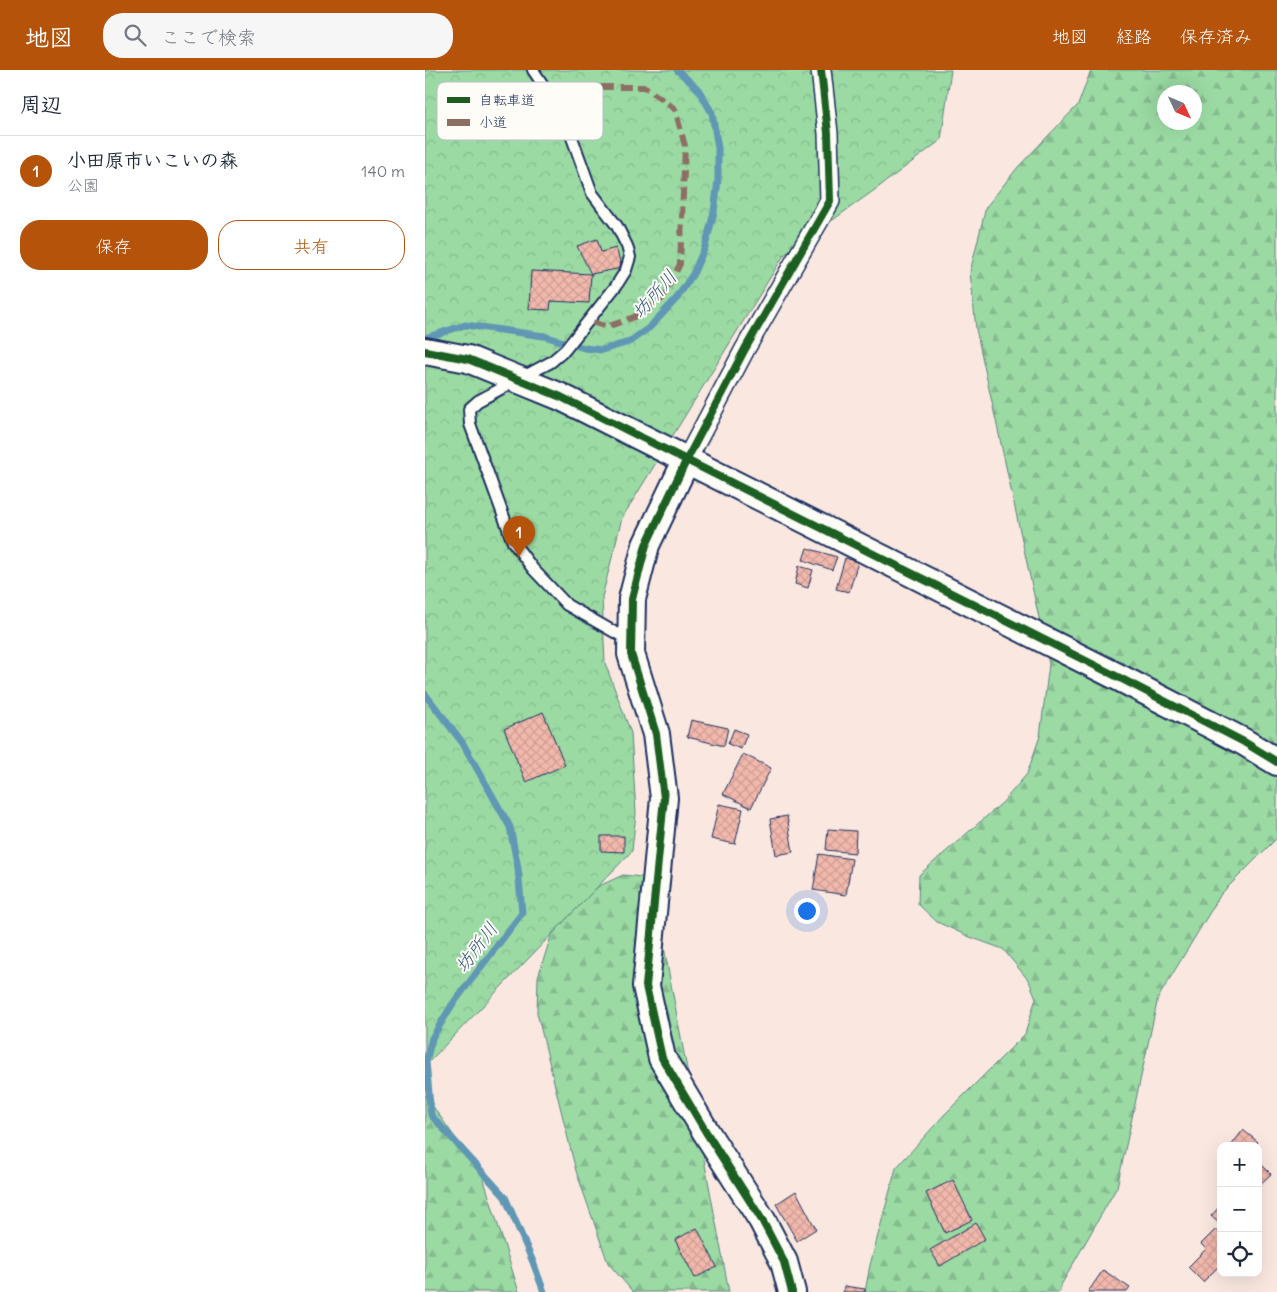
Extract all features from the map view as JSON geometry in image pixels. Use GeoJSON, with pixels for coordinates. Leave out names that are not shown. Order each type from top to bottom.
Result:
{"type":"FeatureCollection","features":[{"type":"Feature","properties":{"kind":"street"},"geometry":{"type":"LineString","coordinates":[[792,1292],[784,1262],[762,1220],[662,1058],[646,986],[664,798],[656,734],[631,654],[631,641],[632,599],[646,544],[686,461],[745,349],[830,201],[828,133],[821,70]]}},
{"type":"Feature","properties":{"kind":"street"},"geometry":{"type":"LineString","coordinates":[[437,353],[469,359],[561,397],[1244,742],[1277,762]]}},
{"type":"Feature","properties":{"kind":"lane"},"geometry":{"type":"LineString","coordinates":[[533,70],[541,82]]}},
{"type":"Feature","properties":{"kind":"lane"},"geometry":{"type":"LineString","coordinates":[[573,140],[593,193],[617,226],[627,246],[630,257],[626,270],[616,286],[565,350],[551,362],[478,400],[469,409],[470,424],[513,542],[533,569],[567,605],[631,641]]}},
{"type":"Feature","properties":{"kind":"green space"},"geometry":{"type":"Polygon","coordinates":[[[425,70],[951,70],[941,140],[784,255],[622,518],[602,597],[605,663],[631,733],[636,813],[632,851],[425,1066],[425,70]]]}},
{"type":"Feature","properties":{"kind":"green space"},"geometry":{"type":"Polygon","coordinates":[[[1091,70],[1277,70],[1277,838],[1221,894],[1158,998],[1117,1187],[1060,1287],[1060,1292],[865,1292],[870,1265],[896,1168],[945,1114],[1025,1034],[1036,998],[1029,981],[1003,949],[937,922],[918,904],[919,875],[1003,802],[1027,774],[1040,736],[1049,664],[976,329],[970,272],[986,207],[1018,167],[1078,105],[1091,70]]]}},
{"type":"Feature","properties":{"kind":"green space"},"geometry":{"type":"Polygon","coordinates":[[[623,875],[651,878],[729,1292],[633,1292],[608,1263],[576,1171],[537,1013],[538,977],[551,936],[576,907],[599,886],[623,875]]]}},
{"type":"Feature","properties":{"kind":"green space"},"geometry":{"type":"Polygon","coordinates":[[[425,1095],[483,1177],[519,1292],[425,1292],[425,1095]]]}},
{"type":"Feature","properties":{"kind":"building"},"geometry":{"type":"Polygon","coordinates":[[[597,239],[601,252],[616,248],[622,268],[591,274],[577,246],[597,239]]]}},
{"type":"Feature","properties":{"kind":"building"},"geometry":{"type":"Polygon","coordinates":[[[531,271],[591,274],[589,303],[551,301],[550,310],[529,309],[531,271]]]}},
{"type":"Feature","properties":{"kind":"building"},"geometry":{"type":"Polygon","coordinates":[[[807,548],[837,557],[832,570],[803,560],[807,548]]]}},
{"type":"Feature","properties":{"kind":"building"},"geometry":{"type":"Polygon","coordinates":[[[845,558],[858,562],[849,592],[836,589],[845,558]]]}},
{"type":"Feature","properties":{"kind":"building"},"geometry":{"type":"Polygon","coordinates":[[[799,566],[813,570],[808,588],[795,584],[799,566]]]}},
{"type":"Feature","properties":{"kind":"building"},"geometry":{"type":"Polygon","coordinates":[[[543,712],[565,765],[526,782],[504,729],[543,712]]]}},
{"type":"Feature","properties":{"kind":"building"},"geometry":{"type":"Polygon","coordinates":[[[691,720],[728,728],[724,746],[687,737],[691,720]]]}},
{"type":"Feature","properties":{"kind":"building"},"geometry":{"type":"Polygon","coordinates":[[[734,729],[747,734],[741,749],[728,744],[734,729]]]}},
{"type":"Feature","properties":{"kind":"building"},"geometry":{"type":"Polygon","coordinates":[[[743,754],[771,768],[751,808],[723,794],[743,754]]]}},
{"type":"Feature","properties":{"kind":"building"},"geometry":{"type":"Polygon","coordinates":[[[719,804],[743,809],[735,844],[711,839],[719,804]]]}},
{"type":"Feature","properties":{"kind":"building"},"geometry":{"type":"Polygon","coordinates":[[[787,816],[793,852],[776,855],[770,819],[787,816]]]}},
{"type":"Feature","properties":{"kind":"building"},"geometry":{"type":"Polygon","coordinates":[[[828,829],[856,831],[855,853],[826,850],[828,829]]]}},
{"type":"Feature","properties":{"kind":"building"},"geometry":{"type":"Polygon","coordinates":[[[601,836],[624,836],[624,852],[601,851],[601,836]]]}},
{"type":"Feature","properties":{"kind":"building"},"geometry":{"type":"Polygon","coordinates":[[[819,854],[852,859],[846,895],[813,890],[819,854]]]}},
{"type":"Feature","properties":{"kind":"building"},"geometry":{"type":"Polygon","coordinates":[[[1243,1130],[1258,1142],[1234,1142],[1243,1130]]]}},
{"type":"Feature","properties":{"kind":"building"},"geometry":{"type":"Polygon","coordinates":[[[1262,1165],[1271,1174],[1262,1182],[1262,1165]]]}},
{"type":"Feature","properties":{"kind":"building"},"geometry":{"type":"Polygon","coordinates":[[[953,1180],[972,1220],[945,1233],[926,1193],[953,1180]]]}},
{"type":"Feature","properties":{"kind":"building"},"geometry":{"type":"Polygon","coordinates":[[[796,1191],[816,1229],[797,1241],[776,1204],[796,1191]]]}},
{"type":"Feature","properties":{"kind":"building"},"geometry":{"type":"Polygon","coordinates":[[[1217,1209],[1217,1221],[1211,1216],[1217,1209]]]}},
{"type":"Feature","properties":{"kind":"building"},"geometry":{"type":"Polygon","coordinates":[[[976,1223],[985,1239],[940,1266],[930,1250],[976,1223]]]}},
{"type":"Feature","properties":{"kind":"building"},"geometry":{"type":"Polygon","coordinates":[[[697,1228],[717,1267],[695,1278],[675,1240],[697,1228]]]}},
{"type":"Feature","properties":{"kind":"building"},"geometry":{"type":"Polygon","coordinates":[[[1217,1230],[1217,1268],[1203,1282],[1188,1267],[1206,1249],[1201,1244],[1217,1230]]]}},
{"type":"Feature","properties":{"kind":"building"},"geometry":{"type":"Polygon","coordinates":[[[1103,1270],[1130,1288],[1127,1292],[1088,1292],[1103,1270]]]}},
{"type":"Feature","properties":{"kind":"building"},"geometry":{"type":"Polygon","coordinates":[[[844,1286],[865,1289],[865,1292],[843,1292],[844,1286]]]}},
{"type":"Feature","properties":{"kind":"waterway","name":"坊所川"},"geometry":{"type":"LineString","coordinates":[[425,338],[465,325],[544,336],[584,348],[602,350],[629,342],[650,327],[677,298],[693,274],[705,247],[714,212],[718,180],[718,148],[712,113],[698,89],[677,70]]}},
{"type":"Feature","properties":{"kind":"waterway","name":"坊所川"},"geometry":{"type":"LineString","coordinates":[[425,694],[462,742],[510,827],[518,868],[522,913],[452,1005],[432,1038],[426,1061],[431,1115],[505,1197],[544,1292]]}},
{"type":"Feature","properties":{"kind":"marked path"},"geometry":{"type":"LineString","coordinates":[[589,321],[607,327],[634,317],[662,299],[680,264],[685,146],[675,109],[645,87],[603,87]]}},
{"type":"Feature","properties":{"kind":"cycle path"},"geometry":{"type":"LineString","coordinates":[[792,1292],[784,1262],[762,1220],[662,1058],[646,986],[664,798],[656,734],[631,654],[632,599],[646,545],[686,461],[745,349],[830,201],[828,133],[821,70]]}},
{"type":"Feature","properties":{"kind":"cycle path"},"geometry":{"type":"LineString","coordinates":[[425,351],[468,359],[561,397],[1118,677],[1244,742],[1277,762]]}},
{"type":"Feature","properties":{"kind":"place","name":"小田原市いこいの森"},"geometry":{"type":"Point","coordinates":[519,557]}}]}
